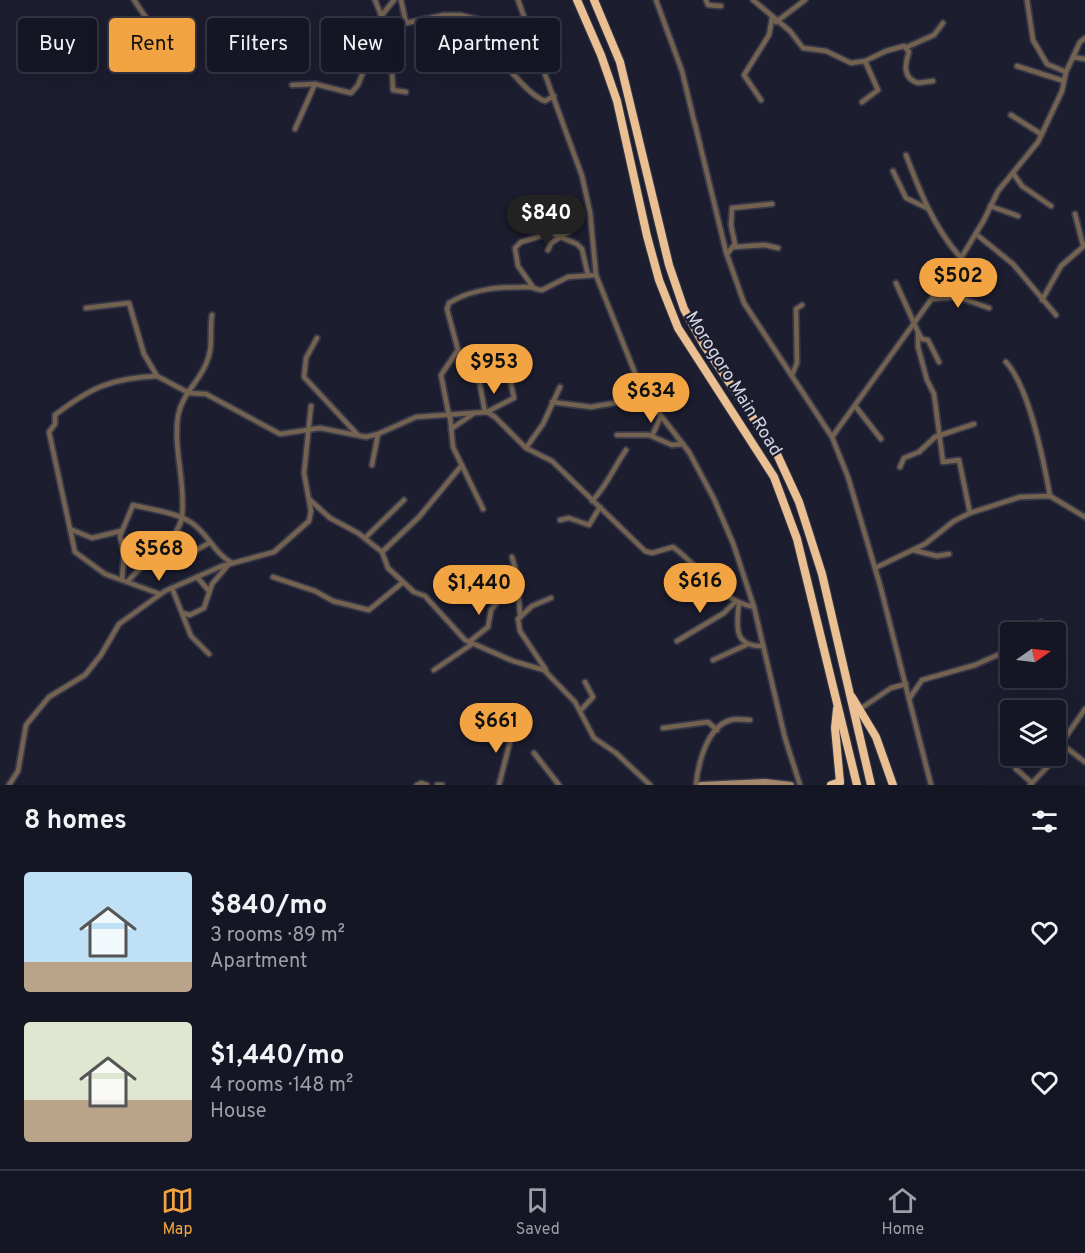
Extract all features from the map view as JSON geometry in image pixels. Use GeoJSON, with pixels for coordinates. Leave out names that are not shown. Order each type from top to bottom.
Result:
{"type":"FeatureCollection","features":[{"type":"Feature","properties":{"kind":"highway","name":"Morogoro Main Road"},"geometry":{"type":"LineString","coordinates":[[577,0],[617,101],[646,236],[659,280],[678,328],[774,477],[797,539],[857,785]]}},
{"type":"Feature","properties":{"kind":"highway","name":"Morogoro Main Road"},"geometry":{"type":"LineString","coordinates":[[594,0],[620,62],[669,265],[684,309],[704,345],[776,452],[800,502],[822,574],[871,785]]}},
{"type":"Feature","properties":{"kind":"highway"},"geometry":{"type":"LineString","coordinates":[[849,693],[876,737],[893,785]]}},
{"type":"Feature","properties":{"kind":"highway"},"geometry":{"type":"LineString","coordinates":[[831,785],[842,783],[835,728],[838,704]]}},
{"type":"Feature","properties":{"kind":"street"},"geometry":{"type":"LineString","coordinates":[[134,0],[146,18]]}},
{"type":"Feature","properties":{"kind":"street"},"geometry":{"type":"LineString","coordinates":[[375,0],[381,15]]}},
{"type":"Feature","properties":{"kind":"street"},"geometry":{"type":"LineString","coordinates":[[379,18],[394,0]]}},
{"type":"Feature","properties":{"kind":"street"},"geometry":{"type":"LineString","coordinates":[[401,0],[406,23],[444,15],[460,15],[477,19],[504,61],[538,98],[545,101],[554,96]]}},
{"type":"Feature","properties":{"kind":"street"},"geometry":{"type":"LineString","coordinates":[[518,0],[582,176],[590,212],[596,275],[624,349],[660,414],[683,444],[714,498],[733,543],[754,607],[785,738],[800,785]]}},
{"type":"Feature","properties":{"kind":"street"},"geometry":{"type":"LineString","coordinates":[[656,0],[682,71],[727,254],[744,303],[832,437],[851,488],[875,568],[931,785]]}},
{"type":"Feature","properties":{"kind":"street"},"geometry":{"type":"LineString","coordinates":[[659,8],[663,0]]}},
{"type":"Feature","properties":{"kind":"street"},"geometry":{"type":"LineString","coordinates":[[706,0],[708,5],[721,6]]}},
{"type":"Feature","properties":{"kind":"street"},"geometry":{"type":"LineString","coordinates":[[753,0],[774,20],[790,31],[803,48],[826,51],[851,63],[866,61],[886,51],[908,47],[934,35],[943,23]]}},
{"type":"Feature","properties":{"kind":"street"},"geometry":{"type":"LineString","coordinates":[[761,100],[759,93],[746,81],[744,75],[769,35],[774,20],[805,0]]}},
{"type":"Feature","properties":{"kind":"street"},"geometry":{"type":"LineString","coordinates":[[1027,0],[1033,40],[1047,64],[1066,72]]}},
{"type":"Feature","properties":{"kind":"street"},"geometry":{"type":"LineString","coordinates":[[832,437],[961,258],[998,191],[1041,134],[1066,72],[1085,38]]}},
{"type":"Feature","properties":{"kind":"street"},"geometry":{"type":"LineString","coordinates":[[908,47],[909,52],[904,67],[907,75],[918,83],[933,81]]}},
{"type":"Feature","properties":{"kind":"street"},"geometry":{"type":"LineString","coordinates":[[1073,57],[1085,58]]}},
{"type":"Feature","properties":{"kind":"street"},"geometry":{"type":"LineString","coordinates":[[861,102],[878,90],[866,61]]}},
{"type":"Feature","properties":{"kind":"street"},"geometry":{"type":"LineString","coordinates":[[1044,76],[1047,64]]}},
{"type":"Feature","properties":{"kind":"street"},"geometry":{"type":"LineString","coordinates":[[1017,66],[1064,81]]}},
{"type":"Feature","properties":{"kind":"street"},"geometry":{"type":"LineString","coordinates":[[292,85],[315,84],[351,93],[358,86],[363,72]]}},
{"type":"Feature","properties":{"kind":"street"},"geometry":{"type":"LineString","coordinates":[[392,72],[393,90],[406,92]]}},
{"type":"Feature","properties":{"kind":"street"},"geometry":{"type":"LineString","coordinates":[[295,129],[315,84]]}},
{"type":"Feature","properties":{"kind":"street"},"geometry":{"type":"LineString","coordinates":[[1011,115],[1041,134]]}},
{"type":"Feature","properties":{"kind":"street"},"geometry":{"type":"LineString","coordinates":[[906,155],[927,208],[946,241],[961,258]]}},
{"type":"Feature","properties":{"kind":"street"},"geometry":{"type":"LineString","coordinates":[[893,171],[906,198],[927,208]]}},
{"type":"Feature","properties":{"kind":"street"},"geometry":{"type":"LineString","coordinates":[[1013,172],[1022,186],[1051,206]]}},
{"type":"Feature","properties":{"kind":"street"},"geometry":{"type":"LineString","coordinates":[[734,247],[730,225],[732,207],[772,204]]}},
{"type":"Feature","properties":{"kind":"street"},"geometry":{"type":"LineString","coordinates":[[990,206],[1018,216]]}},
{"type":"Feature","properties":{"kind":"street"},"geometry":{"type":"LineString","coordinates":[[1042,300],[1060,266],[1084,245],[1076,213]]}},
{"type":"Feature","properties":{"kind":"street"},"geometry":{"type":"LineString","coordinates":[[548,250],[571,230]]}},
{"type":"Feature","properties":{"kind":"street"},"geometry":{"type":"LineString","coordinates":[[533,287],[518,266],[515,248],[521,242],[547,233],[577,244],[585,257],[588,276]]}},
{"type":"Feature","properties":{"kind":"street"},"geometry":{"type":"LineString","coordinates":[[976,234],[1013,264],[1056,315]]}},
{"type":"Feature","properties":{"kind":"street"},"geometry":{"type":"LineString","coordinates":[[727,254],[734,247],[765,245],[778,248]]}},
{"type":"Feature","properties":{"kind":"street"},"geometry":{"type":"LineString","coordinates":[[585,257],[594,246]]}},
{"type":"Feature","properties":{"kind":"street"},"geometry":{"type":"LineString","coordinates":[[483,509],[453,447],[450,416],[441,375],[458,350],[447,309],[449,303],[460,296],[486,290],[533,287],[542,290],[568,277],[596,275]]}},
{"type":"Feature","properties":{"kind":"street"},"geometry":{"type":"LineString","coordinates":[[896,284],[918,332],[922,339],[928,340],[939,362]]}},
{"type":"Feature","properties":{"kind":"street"},"geometry":{"type":"LineString","coordinates":[[932,299],[958,297],[989,308]]}},
{"type":"Feature","properties":{"kind":"street"},"geometry":{"type":"LineString","coordinates":[[86,308],[129,303],[144,354],[157,376],[186,392],[206,394],[280,434],[320,428],[366,437],[378,435],[416,417],[486,412],[514,398],[510,379],[507,376],[493,378]]}},
{"type":"Feature","properties":{"kind":"street"},"geometry":{"type":"LineString","coordinates":[[792,375],[797,363],[796,309],[802,305]]}},
{"type":"Feature","properties":{"kind":"street"},"geometry":{"type":"LineString","coordinates":[[161,557],[182,518],[183,485],[179,474],[178,420],[186,392],[205,366],[210,353],[212,315]]}},
{"type":"Feature","properties":{"kind":"street"},"geometry":{"type":"LineString","coordinates":[[918,332],[918,347],[937,406],[943,462],[959,460],[970,513]]}},
{"type":"Feature","properties":{"kind":"street"},"geometry":{"type":"LineString","coordinates":[[317,338],[306,358],[304,377],[357,434]]}},
{"type":"Feature","properties":{"kind":"street"},"geometry":{"type":"LineString","coordinates":[[1006,362],[1016,372],[1031,416],[1050,496]]}},
{"type":"Feature","properties":{"kind":"street"},"geometry":{"type":"LineString","coordinates":[[157,376],[103,384],[76,397],[55,415],[55,424],[49,432],[75,552],[105,574],[160,594]]}},
{"type":"Feature","properties":{"kind":"street"},"geometry":{"type":"LineString","coordinates":[[479,380],[486,412],[495,417],[526,448],[552,461],[645,550],[652,553],[673,547],[719,591],[737,603],[754,607]]}},
{"type":"Feature","properties":{"kind":"street"},"geometry":{"type":"LineString","coordinates":[[526,448],[543,424],[560,387]]}},
{"type":"Feature","properties":{"kind":"street"},"geometry":{"type":"LineString","coordinates":[[552,402],[591,407],[620,402],[644,406],[660,414]]}},
{"type":"Feature","properties":{"kind":"street"},"geometry":{"type":"LineString","coordinates":[[9,785],[19,767],[26,725],[32,721],[49,697],[85,675],[101,655],[118,624],[172,588],[231,564],[273,552],[309,521],[310,500],[304,477],[311,406]]}},
{"type":"Feature","properties":{"kind":"street"},"geometry":{"type":"LineString","coordinates":[[856,406],[881,439]]}},
{"type":"Feature","properties":{"kind":"street"},"geometry":{"type":"LineString","coordinates":[[451,429],[475,412]]}},
{"type":"Feature","properties":{"kind":"street"},"geometry":{"type":"LineString","coordinates":[[652,436],[660,414]]}},
{"type":"Feature","properties":{"kind":"street"},"geometry":{"type":"LineString","coordinates":[[900,467],[904,458],[919,452],[929,440],[974,424]]}},
{"type":"Feature","properties":{"kind":"street"},"geometry":{"type":"LineString","coordinates":[[372,465],[378,435]]}},
{"type":"Feature","properties":{"kind":"street"},"geometry":{"type":"LineString","coordinates":[[618,435],[652,436],[672,444],[683,444]]}},
{"type":"Feature","properties":{"kind":"street"},"geometry":{"type":"LineString","coordinates":[[592,501],[605,488],[611,471],[626,450]]}},
{"type":"Feature","properties":{"kind":"street"},"geometry":{"type":"LineString","coordinates":[[382,552],[419,517],[462,465]]}},
{"type":"Feature","properties":{"kind":"street"},"geometry":{"type":"LineString","coordinates":[[875,568],[913,550],[970,513],[1020,497],[1050,496],[1085,518]]}},
{"type":"Feature","properties":{"kind":"street"},"geometry":{"type":"LineString","coordinates":[[310,500],[330,518],[365,538],[382,552],[388,568],[402,583],[414,592],[425,596],[456,631],[471,643],[513,661],[544,670],[581,710],[594,738],[616,753],[650,785]]}},
{"type":"Feature","properties":{"kind":"street"},"geometry":{"type":"LineString","coordinates":[[365,538],[405,500]]}},
{"type":"Feature","properties":{"kind":"street"},"geometry":{"type":"LineString","coordinates":[[125,581],[121,531],[133,505],[182,518],[199,529],[217,553],[231,564]]}},
{"type":"Feature","properties":{"kind":"street"},"geometry":{"type":"LineString","coordinates":[[560,520],[568,518],[589,525],[600,507]]}},
{"type":"Feature","properties":{"kind":"street"},"geometry":{"type":"LineString","coordinates":[[69,529],[92,538],[121,531]]}},
{"type":"Feature","properties":{"kind":"street"},"geometry":{"type":"LineString","coordinates":[[125,581],[148,560],[161,557],[182,558],[209,543]]}},
{"type":"Feature","properties":{"kind":"street"},"geometry":{"type":"LineString","coordinates":[[913,550],[938,556],[948,554]]}},
{"type":"Feature","properties":{"kind":"street"},"geometry":{"type":"LineString","coordinates":[[512,558],[517,575],[519,616],[517,623],[550,676]]}},
{"type":"Feature","properties":{"kind":"street"},"geometry":{"type":"LineString","coordinates":[[182,613],[190,615],[200,611],[213,581],[231,564]]}},
{"type":"Feature","properties":{"kind":"street"},"geometry":{"type":"LineString","coordinates":[[273,576],[315,591],[333,601],[369,610],[402,583]]}},
{"type":"Feature","properties":{"kind":"street"},"geometry":{"type":"LineString","coordinates":[[197,577],[209,591]]}},
{"type":"Feature","properties":{"kind":"street"},"geometry":{"type":"LineString","coordinates":[[172,588],[191,636],[209,654]]}},
{"type":"Feature","properties":{"kind":"street"},"geometry":{"type":"LineString","coordinates":[[519,616],[532,606],[551,598]]}},
{"type":"Feature","properties":{"kind":"street"},"geometry":{"type":"LineString","coordinates":[[434,670],[471,643],[488,627],[491,610],[499,600]]}},
{"type":"Feature","properties":{"kind":"street"},"geometry":{"type":"LineString","coordinates":[[677,641],[737,603]]}},
{"type":"Feature","properties":{"kind":"street"},"geometry":{"type":"LineString","coordinates":[[737,603],[739,634],[746,645]]}},
{"type":"Feature","properties":{"kind":"street"},"geometry":{"type":"LineString","coordinates":[[713,660],[746,645],[763,646]]}},
{"type":"Feature","properties":{"kind":"street"},"geometry":{"type":"LineString","coordinates":[[909,699],[922,680],[975,665],[1000,654]]}},
{"type":"Feature","properties":{"kind":"street"},"geometry":{"type":"LineString","coordinates":[[581,710],[593,697],[585,681]]}},
{"type":"Feature","properties":{"kind":"street"},"geometry":{"type":"LineString","coordinates":[[860,709],[891,688],[906,684]]}},
{"type":"Feature","properties":{"kind":"street"},"geometry":{"type":"LineString","coordinates":[[1066,736],[1085,709]]}},
{"type":"Feature","properties":{"kind":"street"},"geometry":{"type":"LineString","coordinates":[[750,720],[731,720],[717,730],[702,757],[698,785],[765,782],[791,785]]}},
{"type":"Feature","properties":{"kind":"street"},"geometry":{"type":"LineString","coordinates":[[663,728],[708,722],[717,730]]}},
{"type":"Feature","properties":{"kind":"street"},"geometry":{"type":"LineString","coordinates":[[499,785],[513,730]]}},
{"type":"Feature","properties":{"kind":"street"},"geometry":{"type":"LineString","coordinates":[[1066,749],[1085,762]]}},
{"type":"Feature","properties":{"kind":"street"},"geometry":{"type":"LineString","coordinates":[[534,753],[559,785]]}},
{"type":"Feature","properties":{"kind":"street"},"geometry":{"type":"LineString","coordinates":[[1016,769],[1031,784],[1048,766]]}},
{"type":"Feature","properties":{"kind":"street"},"geometry":{"type":"LineString","coordinates":[[717,784],[727,785]]}},
{"type":"Feature","properties":{"kind":"street"},"geometry":{"type":"LineString","coordinates":[[417,785],[427,785]]}},
{"type":"Feature","properties":{"kind":"street"},"geometry":{"type":"LineString","coordinates":[[437,785],[442,785]]}}]}
